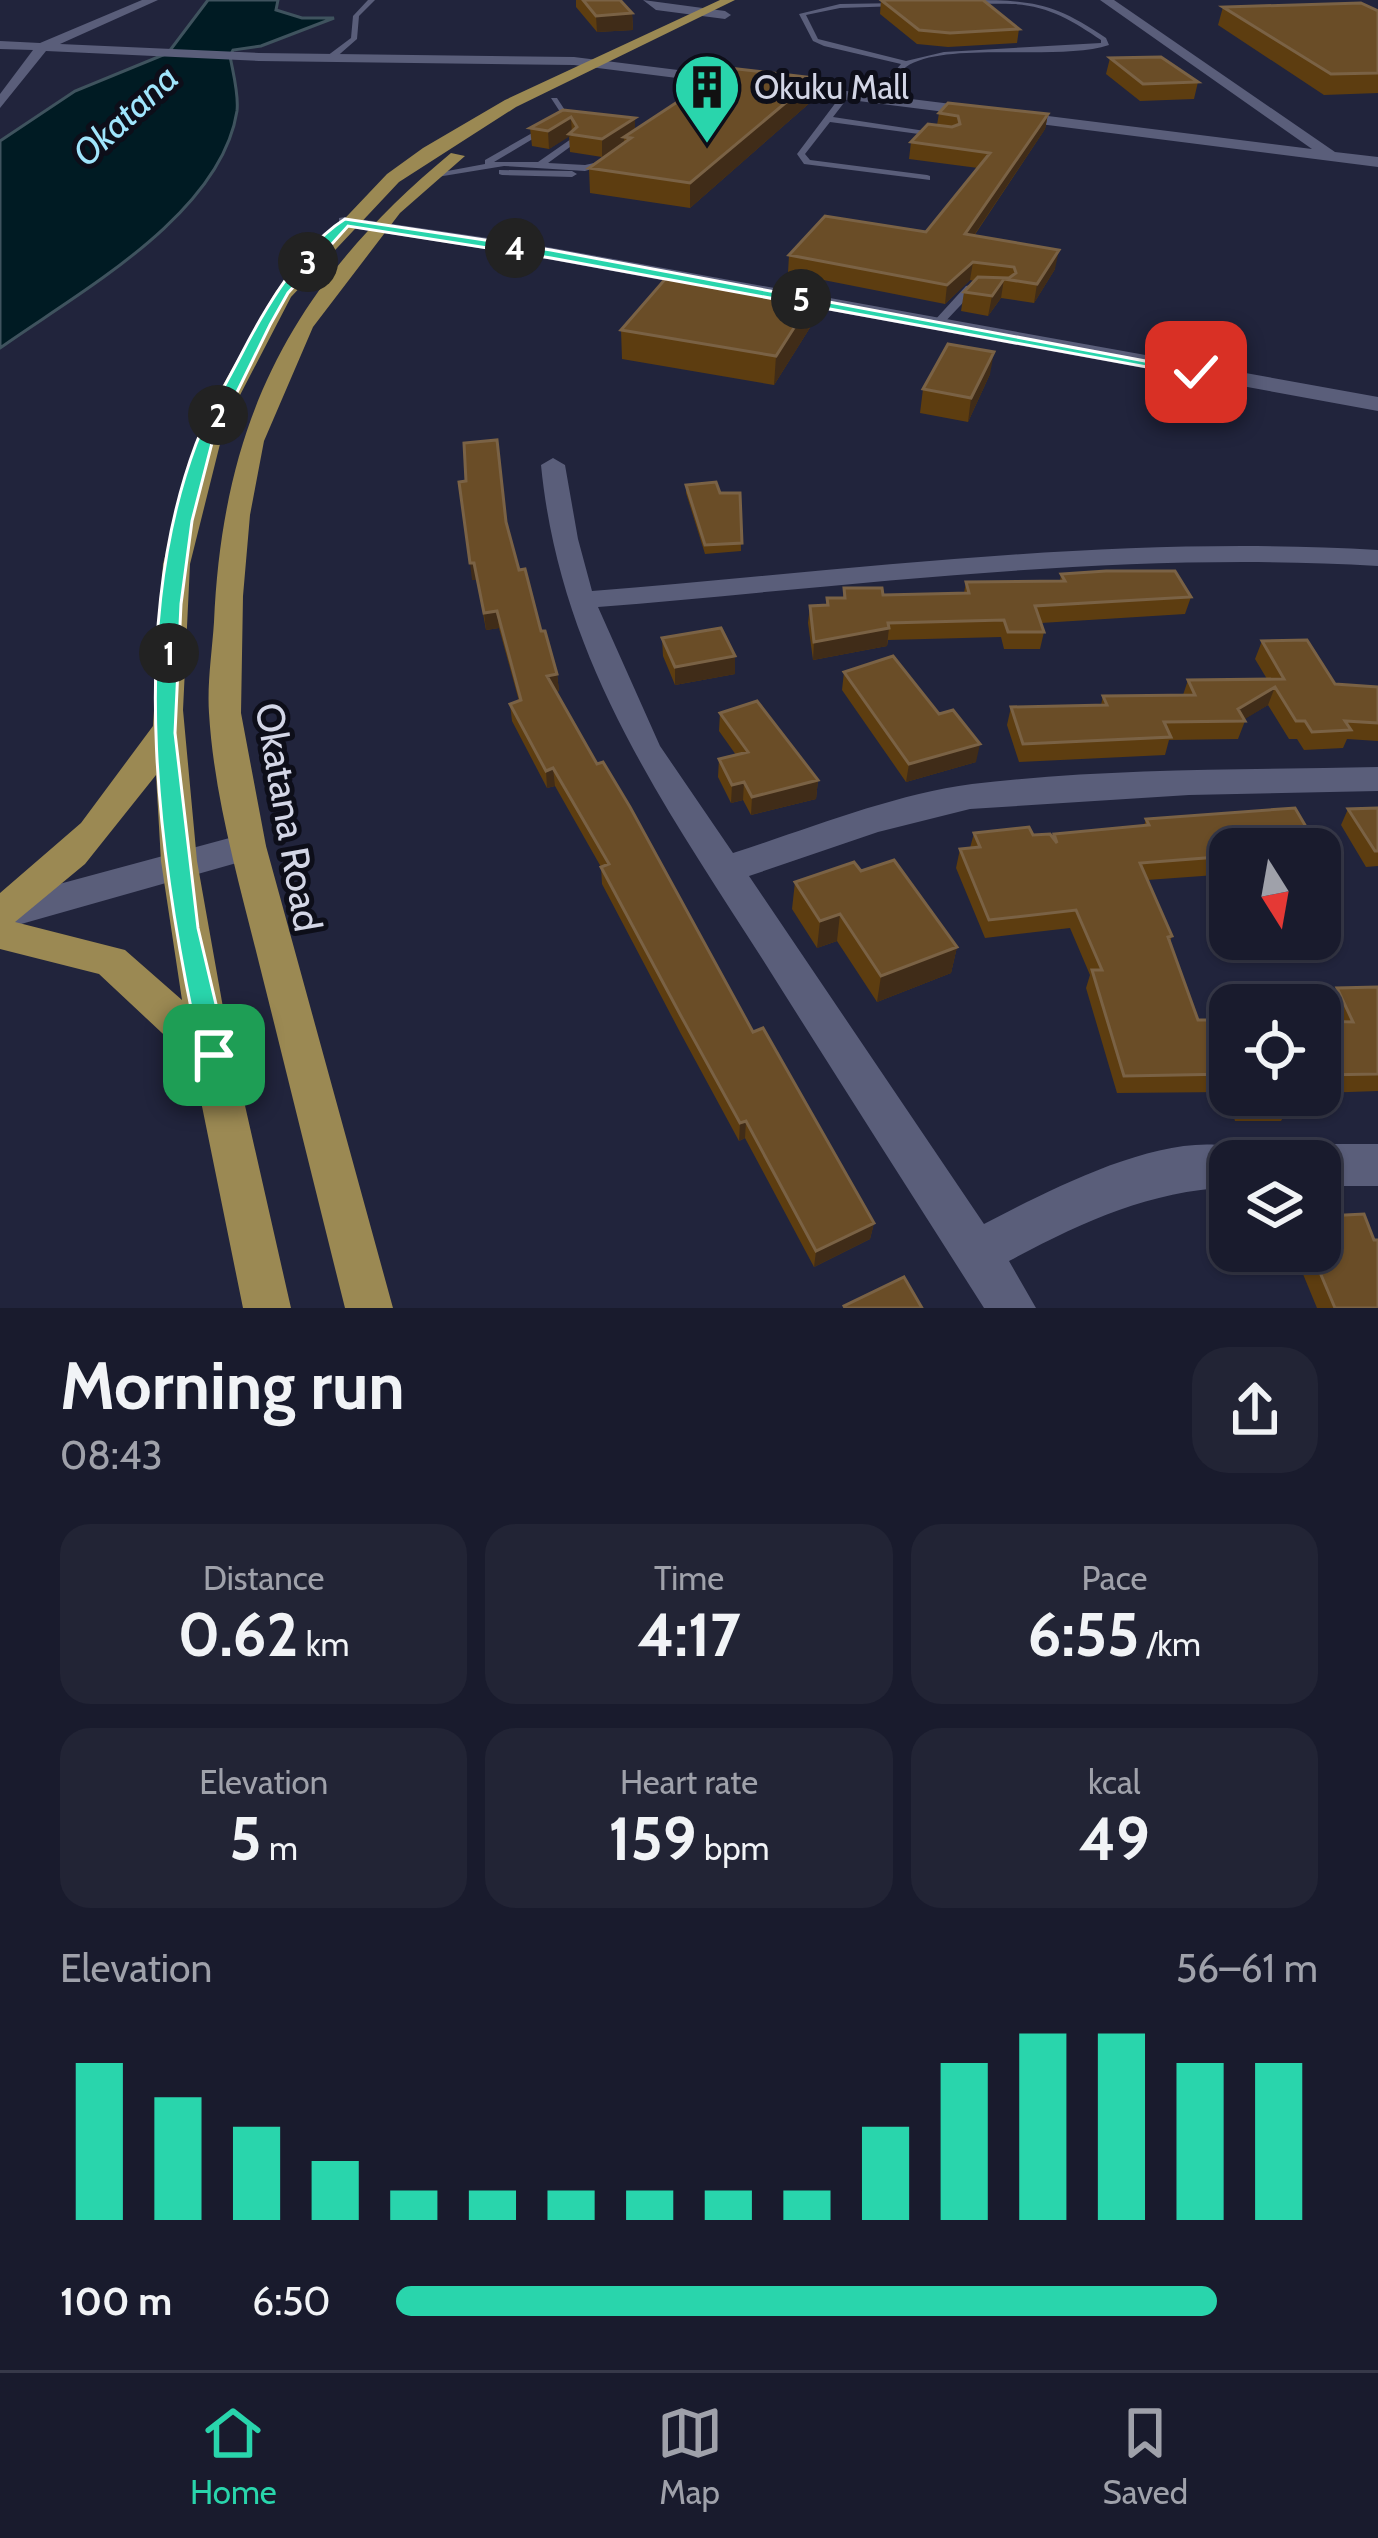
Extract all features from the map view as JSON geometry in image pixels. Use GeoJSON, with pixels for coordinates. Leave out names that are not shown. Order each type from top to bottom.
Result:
{"type":"FeatureCollection","features":[{"type":"Feature","properties":{"kind":"main road"},"geometry":{"type":"LineString","coordinates":[[610,65],[704,12],[731,7]]}},
{"type":"Feature","properties":{"kind":"main road"},"geometry":{"type":"LineString","coordinates":[[267,1308],[185,928],[165,733],[171,604],[184,521],[204,443],[283,292],[345,222],[391,180],[443,143],[731,7]]}},
{"type":"Feature","properties":{"kind":"main road","name":"Okatana Road"},"geometry":{"type":"LineString","coordinates":[[369,1308],[248,846],[225,712],[237,515],[252,441],[303,326],[378,228],[431,175],[561,110],[610,65]]}},
{"type":"Feature","properties":{"kind":"main road"},"geometry":{"type":"LineString","coordinates":[[0,914],[77,854],[128,795],[165,733]]}},
{"type":"Feature","properties":{"kind":"main road"},"geometry":{"type":"LineString","coordinates":[[0,934],[111,961],[214,1055]]}},
{"type":"Feature","properties":{"kind":"street"},"geometry":{"type":"LineString","coordinates":[[0,104],[42,47],[152,0]]}},
{"type":"Feature","properties":{"kind":"street"},"geometry":{"type":"LineString","coordinates":[[649,0],[656,7],[704,12]]}},
{"type":"Feature","properties":{"kind":"street"},"geometry":{"type":"LineString","coordinates":[[1106,0],[1333,156]]}},
{"type":"Feature","properties":{"kind":"street"},"geometry":{"type":"LineString","coordinates":[[0,45],[259,57],[537,59],[610,65],[1378,162]]}},
{"type":"Feature","properties":{"kind":"street"},"geometry":{"type":"LineString","coordinates":[[345,222],[536,251],[1378,404]]}},
{"type":"Feature","properties":{"kind":"street"},"geometry":{"type":"LineString","coordinates":[[553,465],[563,533],[583,600],[629,718],[723,872],[1012,1308]]}},
{"type":"Feature","properties":{"kind":"street"},"geometry":{"type":"LineString","coordinates":[[583,600],[1094,559],[1280,552],[1378,558]]}},
{"type":"Feature","properties":{"kind":"street"},"geometry":{"type":"LineString","coordinates":[[723,872],[873,820],[970,797],[1189,783],[1378,778]]}},
{"type":"Feature","properties":{"kind":"street"},"geometry":{"type":"LineString","coordinates":[[0,914],[248,846]]}},
{"type":"Feature","properties":{"kind":"street"},"geometry":{"type":"LineString","coordinates":[[1341,1166],[1378,1165]]}},
{"type":"Feature","properties":{"kind":"street"},"geometry":{"type":"LineString","coordinates":[[977,1253],[1093,1192],[1126,1180],[1209,1166]]}},
{"type":"Feature","properties":{"kind":"lane"},"geometry":{"type":"LineString","coordinates":[[330,58],[354,39],[356,16],[372,0]]}},
{"type":"Feature","properties":{"kind":"lane"},"geometry":{"type":"LineString","coordinates":[[905,4],[840,5],[802,14],[815,40],[905,63],[930,56],[1079,51],[1105,45],[1104,39],[1061,8],[1039,2],[946,3]]}},
{"type":"Feature","properties":{"kind":"lane"},"geometry":{"type":"LineString","coordinates":[[875,99],[905,63]]}},
{"type":"Feature","properties":{"kind":"lane"},"geometry":{"type":"LineString","coordinates":[[709,93],[727,80]]}},
{"type":"Feature","properties":{"kind":"lane"},"geometry":{"type":"LineString","coordinates":[[845,95],[801,154],[807,161],[927,178]]}},
{"type":"Feature","properties":{"kind":"lane"},"geometry":{"type":"LineString","coordinates":[[482,166],[556,121],[561,110],[585,121]]}},
{"type":"Feature","properties":{"kind":"lane"},"geometry":{"type":"LineString","coordinates":[[829,119],[951,136]]}},
{"type":"Feature","properties":{"kind":"lane"},"geometry":{"type":"LineString","coordinates":[[541,164],[572,142]]}},
{"type":"Feature","properties":{"kind":"lane"},"geometry":{"type":"LineString","coordinates":[[466,168],[543,176],[596,168],[621,154]]}},
{"type":"Feature","properties":{"kind":"lane"},"geometry":{"type":"LineString","coordinates":[[431,175],[482,166],[596,168]]}},
{"type":"Feature","properties":{"kind":"lane"},"geometry":{"type":"LineString","coordinates":[[938,323],[970,288],[1003,290]]}},
{"type":"Feature","properties":{"kind":"water","name":"Okatana"},"geometry":{"type":"Polygon","coordinates":[[[208,0],[278,0],[276,10],[302,18],[334,18],[261,46],[233,50],[237,111],[225,149],[204,184],[142,248],[0,348],[0,141],[75,91],[168,53],[208,0]]]}},
{"type":"Feature","properties":{"kind":"building"},"geometry":{"type":"Polygon","coordinates":[[[583,0],[620,0],[632,13],[596,16],[583,0]]]}},
{"type":"Feature","properties":{"kind":"building"},"geometry":{"type":"Polygon","coordinates":[[[881,0],[983,0],[1019,29],[919,30],[881,0]]]}},
{"type":"Feature","properties":{"kind":"building"},"geometry":{"type":"Polygon","coordinates":[[[1361,3],[1378,11],[1378,73],[1331,74],[1223,7],[1361,3]]]}},
{"type":"Feature","properties":{"kind":"building"},"geometry":{"type":"Polygon","coordinates":[[[1161,57],[1198,82],[1143,84],[1110,58],[1161,57]]]}},
{"type":"Feature","properties":{"kind":"building"},"geometry":{"type":"Polygon","coordinates":[[[729,68],[815,78],[690,183],[589,168],[631,138],[624,137],[729,68]]]}},
{"type":"Feature","properties":{"kind":"building"},"geometry":{"type":"Polygon","coordinates":[[[948,103],[1048,114],[965,234],[1059,250],[1037,284],[1004,279],[992,296],[964,292],[978,277],[1009,278],[1016,273],[1014,267],[973,262],[947,285],[789,255],[825,216],[926,232],[990,153],[911,142],[928,124],[960,124],[958,116],[939,113],[948,103]]]}},
{"type":"Feature","properties":{"kind":"building"},"geometry":{"type":"Polygon","coordinates":[[[563,110],[635,118],[602,139],[569,134],[577,127],[571,117],[548,131],[530,128],[563,110]]]}},
{"type":"Feature","properties":{"kind":"building"},"geometry":{"type":"Polygon","coordinates":[[[667,277],[813,298],[776,356],[621,330],[667,277]]]}},
{"type":"Feature","properties":{"kind":"building"},"geometry":{"type":"Polygon","coordinates":[[[948,344],[994,352],[971,398],[923,389],[948,344]]]}},
{"type":"Feature","properties":{"kind":"building"},"geometry":{"type":"Polygon","coordinates":[[[497,440],[506,522],[557,674],[547,676],[597,764],[603,762],[630,807],[753,1032],[763,1028],[874,1223],[816,1251],[746,1121],[740,1123],[601,867],[609,864],[553,768],[546,771],[510,704],[521,700],[497,611],[484,613],[474,563],[470,563],[459,482],[466,481],[464,443],[497,440]]]}},
{"type":"Feature","properties":{"kind":"building"},"geometry":{"type":"Polygon","coordinates":[[[716,482],[720,493],[740,493],[742,543],[705,545],[686,485],[716,482]]]}},
{"type":"Feature","properties":{"kind":"building"},"geometry":{"type":"Polygon","coordinates":[[[1175,571],[1191,597],[1035,606],[1044,632],[1008,632],[1004,620],[888,623],[889,628],[814,642],[810,606],[828,605],[827,598],[845,598],[844,588],[882,588],[883,595],[969,593],[966,582],[1065,581],[1061,574],[1175,571]]]}},
{"type":"Feature","properties":{"kind":"building"},"geometry":{"type":"Polygon","coordinates":[[[721,628],[735,656],[675,667],[662,638],[721,628]]]}},
{"type":"Feature","properties":{"kind":"building"},"geometry":{"type":"Polygon","coordinates":[[[1307,640],[1335,684],[1378,687],[1378,723],[1345,721],[1351,730],[1312,732],[1305,721],[1296,721],[1275,687],[1238,709],[1245,721],[1164,722],[1171,737],[1023,744],[1011,707],[1107,705],[1103,696],[1195,695],[1188,680],[1284,679],[1262,641],[1307,640]]]}},
{"type":"Feature","properties":{"kind":"building"},"geometry":{"type":"Polygon","coordinates":[[[893,656],[939,714],[953,710],[980,744],[909,764],[844,672],[893,656]]]}},
{"type":"Feature","properties":{"kind":"building"},"geometry":{"type":"Polygon","coordinates":[[[757,701],[818,780],[752,797],[744,782],[732,785],[719,759],[748,752],[720,713],[757,701]]]}},
{"type":"Feature","properties":{"kind":"building"},"geometry":{"type":"Polygon","coordinates":[[[1295,808],[1307,828],[1209,828],[1209,858],[1140,863],[1172,936],[1168,937],[1198,1020],[1209,1020],[1209,1074],[1124,1076],[1092,970],[1102,970],[1076,910],[989,920],[960,849],[980,847],[974,833],[1029,827],[1033,835],[1050,834],[1057,843],[1054,834],[1149,825],[1146,819],[1295,808]]]}},
{"type":"Feature","properties":{"kind":"building"},"geometry":{"type":"Polygon","coordinates":[[[1378,808],[1378,851],[1375,851],[1348,809],[1378,808]]]}},
{"type":"Feature","properties":{"kind":"building"},"geometry":{"type":"Polygon","coordinates":[[[894,860],[957,947],[881,976],[840,914],[820,921],[795,882],[854,862],[861,871],[894,860]]]}},
{"type":"Feature","properties":{"kind":"building"},"geometry":{"type":"Polygon","coordinates":[[[1378,987],[1378,1074],[1341,1075],[1341,1022],[1353,1022],[1341,988],[1378,987]]]}},
{"type":"Feature","properties":{"kind":"building"},"geometry":{"type":"Polygon","coordinates":[[[1364,1214],[1378,1240],[1378,1308],[1335,1308],[1320,1272],[1341,1272],[1341,1215],[1364,1214]]]}},
{"type":"Feature","properties":{"kind":"building"},"geometry":{"type":"Polygon","coordinates":[[[904,1277],[922,1308],[845,1308],[844,1306],[904,1277]]]}},
{"type":"Feature","properties":{"kind":"place","name":"Okuku Mall"},"geometry":{"type":"Point","coordinates":[707,146]}},
{"type":"Feature","properties":{"kind":"route"},"geometry":{"type":"LineString","coordinates":[[214,1055],[185,928],[165,733],[171,604],[184,521],[204,443],[263,325],[305,264],[345,222],[551,254],[1196,372]]}}]}
